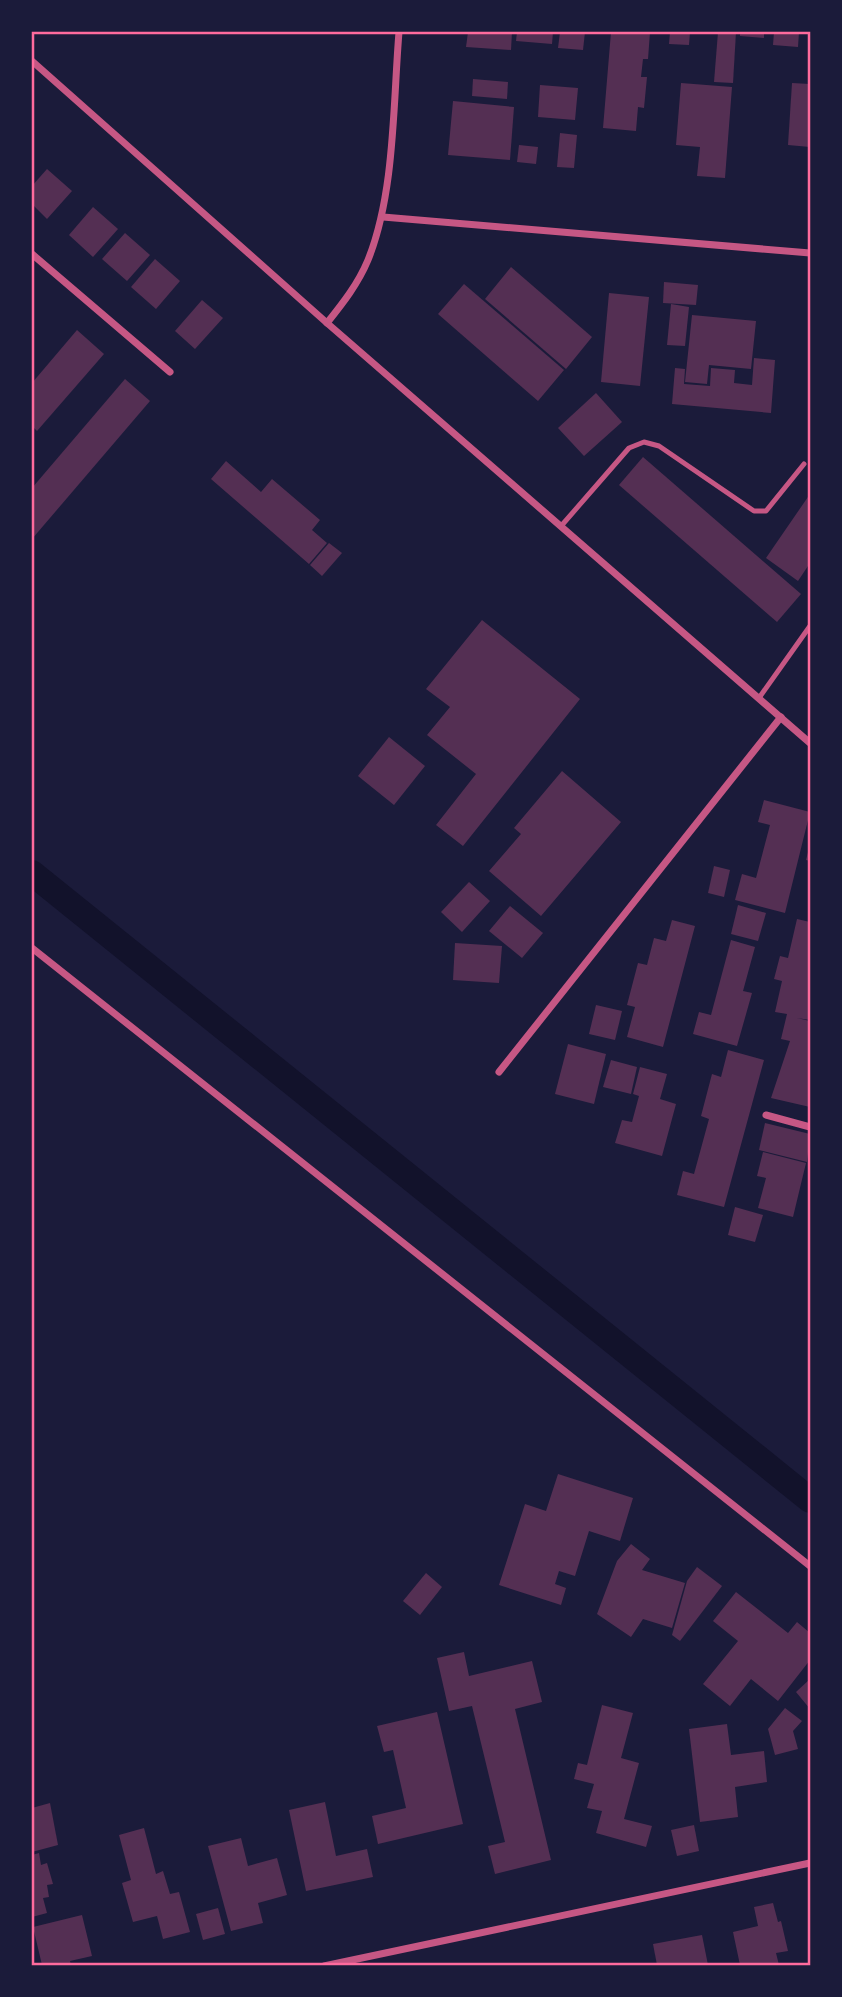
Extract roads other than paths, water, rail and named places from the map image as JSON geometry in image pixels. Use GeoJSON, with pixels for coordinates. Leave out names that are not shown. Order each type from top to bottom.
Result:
{"type":"FeatureCollection","features":[{"type":"Feature","properties":{"kind":"street"},"geometry":{"type":"LineString","coordinates":[[327,323],[351,293],[368,261],[383,217],[399,32]]}},
{"type":"Feature","properties":{"kind":"street"},"geometry":{"type":"LineString","coordinates":[[32,61],[327,323],[810,743]]}},
{"type":"Feature","properties":{"kind":"street"},"geometry":{"type":"LineString","coordinates":[[383,217],[810,253]]}},
{"type":"Feature","properties":{"kind":"street"},"geometry":{"type":"LineString","coordinates":[[32,254],[170,372]]}},
{"type":"Feature","properties":{"kind":"street"},"geometry":{"type":"LineString","coordinates":[[499,1072],[781,717]]}},
{"type":"Feature","properties":{"kind":"street"},"geometry":{"type":"LineString","coordinates":[[32,948],[810,1566]]}},
{"type":"Feature","properties":{"kind":"street"},"geometry":{"type":"LineString","coordinates":[[766,1115],[810,1127]]}},
{"type":"Feature","properties":{"kind":"street"},"geometry":{"type":"LineString","coordinates":[[324,1965],[810,1863]]}},
{"type":"Feature","properties":{"kind":"lane"},"geometry":{"type":"LineString","coordinates":[[562,526],[629,448],[645,442],[659,446],[754,511],[766,511],[776,503],[804,464]]}},
{"type":"Feature","properties":{"kind":"lane"},"geometry":{"type":"LineString","coordinates":[[759,698],[810,626]]}},
{"type":"Feature","properties":{"kind":"waterway"},"geometry":{"type":"LineString","coordinates":[[32,873],[810,1500]]}}]}
